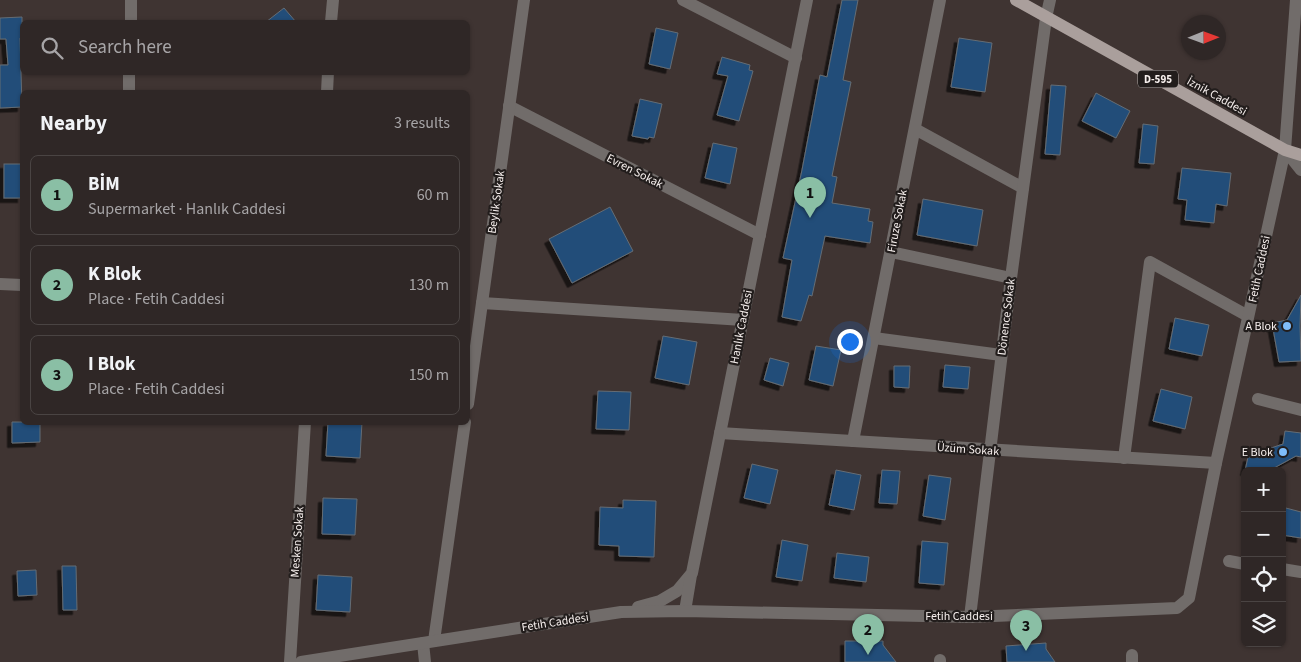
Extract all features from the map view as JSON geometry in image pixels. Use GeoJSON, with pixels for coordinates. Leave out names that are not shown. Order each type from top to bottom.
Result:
{"type":"FeatureCollection","features":[{"type":"Feature","properties":{"kind":"main road","name":"İznik Caddesi"},"geometry":{"type":"LineString","coordinates":[[1016,0],[1285,150],[1301,155]]}},
{"type":"Feature","properties":{"kind":"street"},"geometry":{"type":"LineString","coordinates":[[131,0],[131,20]]}},
{"type":"Feature","properties":{"kind":"street"},"geometry":{"type":"LineString","coordinates":[[331,20],[333,0]]}},
{"type":"Feature","properties":{"kind":"street","name":"Beylik Sokak"},"geometry":{"type":"LineString","coordinates":[[470,390],[524,0]]}},
{"type":"Feature","properties":{"kind":"street"},"geometry":{"type":"LineString","coordinates":[[683,0],[796,58]]}},
{"type":"Feature","properties":{"kind":"street","name":"Hanlık Caddesi"},"geometry":{"type":"LineString","coordinates":[[621,612],[660,601],[677,591],[692,573],[808,0]]}},
{"type":"Feature","properties":{"kind":"street","name":"Firuze Sokak"},"geometry":{"type":"LineString","coordinates":[[853,441],[940,0]]}},
{"type":"Feature","properties":{"kind":"street","name":"Dönence Sokak"},"geometry":{"type":"LineString","coordinates":[[970,617],[1001,355],[1046,18],[1050,0]]}},
{"type":"Feature","properties":{"kind":"street","name":"Fetih Caddesi"},"geometry":{"type":"LineString","coordinates":[[301,662],[621,612],[684,611],[970,617],[1176,608],[1189,598],[1216,463],[1285,150],[1296,0]]}},
{"type":"Feature","properties":{"kind":"street"},"geometry":{"type":"LineString","coordinates":[[129,90],[130,75]]}},
{"type":"Feature","properties":{"kind":"street"},"geometry":{"type":"LineString","coordinates":[[327,90],[328,75]]}},
{"type":"Feature","properties":{"kind":"street","name":"Evren Sokak"},"geometry":{"type":"LineString","coordinates":[[510,106],[760,235]]}},
{"type":"Feature","properties":{"kind":"street"},"geometry":{"type":"LineString","coordinates":[[915,128],[1023,188]]}},
{"type":"Feature","properties":{"kind":"street"},"geometry":{"type":"LineString","coordinates":[[1285,150],[1301,170]]}},
{"type":"Feature","properties":{"kind":"street"},"geometry":{"type":"LineString","coordinates":[[891,252],[1011,278]]}},
{"type":"Feature","properties":{"kind":"street"},"geometry":{"type":"LineString","coordinates":[[1124,458],[1150,262],[1248,316]]}},
{"type":"Feature","properties":{"kind":"street"},"geometry":{"type":"LineString","coordinates":[[0,284],[20,285]]}},
{"type":"Feature","properties":{"kind":"street"},"geometry":{"type":"LineString","coordinates":[[482,303],[743,320]]}},
{"type":"Feature","properties":{"kind":"street"},"geometry":{"type":"LineString","coordinates":[[874,338],[1001,355]]}},
{"type":"Feature","properties":{"kind":"street"},"geometry":{"type":"LineString","coordinates":[[1258,399],[1301,410]]}},
{"type":"Feature","properties":{"kind":"street","name":"Mesken Sokak"},"geometry":{"type":"LineString","coordinates":[[290,662],[305,425]]}},
{"type":"Feature","properties":{"kind":"street"},"geometry":{"type":"LineString","coordinates":[[425,662],[464,425]]}},
{"type":"Feature","properties":{"kind":"street","name":"Üzüm Sokak"},"geometry":{"type":"LineString","coordinates":[[720,433],[1216,463]]}},
{"type":"Feature","properties":{"kind":"street"},"geometry":{"type":"LineString","coordinates":[[1229,561],[1241,563]]}},
{"type":"Feature","properties":{"kind":"street"},"geometry":{"type":"LineString","coordinates":[[1286,570],[1301,572]]}},
{"type":"Feature","properties":{"kind":"street"},"geometry":{"type":"LineString","coordinates":[[684,611],[692,573]]}},
{"type":"Feature","properties":{"kind":"building"},"geometry":{"type":"Polygon","coordinates":[[[842,0],[858,0],[843,80],[851,82],[832,176],[837,177],[832,203],[870,209],[868,221],[873,222],[870,243],[825,236],[812,296],[809,295],[801,321],[782,317],[792,260],[783,258],[820,75],[827,77],[842,0]]]}},
{"type":"Feature","properties":{"kind":"building"},"geometry":{"type":"Polygon","coordinates":[[[284,8],[294,20],[269,20],[284,8]]]}},
{"type":"Feature","properties":{"kind":"building"},"geometry":{"type":"Polygon","coordinates":[[[22,17],[22,20],[20,20],[22,90],[20,90],[20,107],[0,108],[0,65],[8,65],[6,39],[0,39],[0,18],[22,17]]]}},
{"type":"Feature","properties":{"kind":"building"},"geometry":{"type":"Polygon","coordinates":[[[656,28],[678,33],[670,69],[649,64],[656,28]]]}},
{"type":"Feature","properties":{"kind":"building"},"geometry":{"type":"Polygon","coordinates":[[[959,38],[992,43],[985,92],[951,87],[959,38]]]}},
{"type":"Feature","properties":{"kind":"building"},"geometry":{"type":"Polygon","coordinates":[[[722,57],[750,65],[749,70],[753,71],[739,121],[717,115],[728,76],[717,74],[722,57]]]}},
{"type":"Feature","properties":{"kind":"building"},"geometry":{"type":"Polygon","coordinates":[[[1051,85],[1066,86],[1060,155],[1045,154],[1051,85]]]}},
{"type":"Feature","properties":{"kind":"building"},"geometry":{"type":"Polygon","coordinates":[[[1096,93],[1130,111],[1116,138],[1082,121],[1096,93]]]}},
{"type":"Feature","properties":{"kind":"building"},"geometry":{"type":"Polygon","coordinates":[[[640,99],[662,104],[654,138],[649,137],[648,139],[632,136],[640,99]]]}},
{"type":"Feature","properties":{"kind":"building"},"geometry":{"type":"Polygon","coordinates":[[[1143,124],[1158,126],[1154,164],[1139,163],[1143,124]]]}},
{"type":"Feature","properties":{"kind":"building"},"geometry":{"type":"Polygon","coordinates":[[[713,143],[737,148],[730,184],[705,178],[713,143]]]}},
{"type":"Feature","properties":{"kind":"building"},"geometry":{"type":"Polygon","coordinates":[[[4,164],[20,164],[20,198],[4,198],[4,164]]]}},
{"type":"Feature","properties":{"kind":"building"},"geometry":{"type":"Polygon","coordinates":[[[1182,168],[1231,173],[1227,206],[1216,204],[1214,223],[1185,220],[1187,200],[1178,199],[1182,168]]]}},
{"type":"Feature","properties":{"kind":"building"},"geometry":{"type":"Polygon","coordinates":[[[923,199],[983,210],[977,246],[917,235],[923,199]]]}},
{"type":"Feature","properties":{"kind":"building"},"geometry":{"type":"Polygon","coordinates":[[[610,207],[633,251],[572,283],[549,239],[610,207]]]}},
{"type":"Feature","properties":{"kind":"building","name":"A Blok"},"geometry":{"type":"Polygon","coordinates":[[[1301,295],[1301,361],[1279,362],[1272,323],[1287,320],[1301,295]]]}},
{"type":"Feature","properties":{"kind":"building"},"geometry":{"type":"Polygon","coordinates":[[[1175,318],[1209,325],[1202,356],[1169,349],[1175,318]]]}},
{"type":"Feature","properties":{"kind":"building"},"geometry":{"type":"Polygon","coordinates":[[[663,336],[697,342],[689,385],[655,378],[663,336]]]}},
{"type":"Feature","properties":{"kind":"building"},"geometry":{"type":"Polygon","coordinates":[[[816,346],[841,350],[833,386],[809,380],[816,346]]]}},
{"type":"Feature","properties":{"kind":"building"},"geometry":{"type":"Polygon","coordinates":[[[770,358],[789,363],[783,386],[764,380],[770,358]]]}},
{"type":"Feature","properties":{"kind":"building"},"geometry":{"type":"Polygon","coordinates":[[[945,365],[970,367],[968,389],[943,387],[945,365]]]}},
{"type":"Feature","properties":{"kind":"building"},"geometry":{"type":"Polygon","coordinates":[[[894,366],[910,366],[909,388],[894,387],[894,366]]]}},
{"type":"Feature","properties":{"kind":"building"},"geometry":{"type":"Polygon","coordinates":[[[1161,389],[1192,397],[1185,429],[1153,421],[1161,389]]]}},
{"type":"Feature","properties":{"kind":"building"},"geometry":{"type":"Polygon","coordinates":[[[598,391],[631,392],[629,430],[596,429],[598,391]]]}},
{"type":"Feature","properties":{"kind":"building"},"geometry":{"type":"Polygon","coordinates":[[[12,422],[20,422],[20,425],[40,425],[40,442],[12,443],[12,422]]]}},
{"type":"Feature","properties":{"kind":"building"},"geometry":{"type":"Polygon","coordinates":[[[328,425],[362,425],[360,458],[326,456],[328,425]]]}},
{"type":"Feature","properties":{"kind":"building","name":"E Blok"},"geometry":{"type":"Polygon","coordinates":[[[1285,431],[1301,433],[1301,457],[1296,456],[1276,467],[1246,467],[1248,457],[1262,457],[1268,449],[1283,444],[1285,431]]]}},
{"type":"Feature","properties":{"kind":"building"},"geometry":{"type":"Polygon","coordinates":[[[752,464],[778,470],[770,504],[744,498],[752,464]]]}},
{"type":"Feature","properties":{"kind":"building"},"geometry":{"type":"Polygon","coordinates":[[[836,470],[861,475],[854,510],[829,505],[836,470]]]}},
{"type":"Feature","properties":{"kind":"building"},"geometry":{"type":"Polygon","coordinates":[[[882,470],[900,471],[897,504],[879,503],[882,470]]]}},
{"type":"Feature","properties":{"kind":"building"},"geometry":{"type":"Polygon","coordinates":[[[929,475],[951,478],[945,520],[923,516],[929,475]]]}},
{"type":"Feature","properties":{"kind":"building"},"geometry":{"type":"Polygon","coordinates":[[[323,498],[357,499],[355,535],[322,534],[323,498]]]}},
{"type":"Feature","properties":{"kind":"building"},"geometry":{"type":"Polygon","coordinates":[[[623,500],[656,501],[654,557],[619,556],[619,546],[599,545],[600,507],[623,508],[623,500]]]}},
{"type":"Feature","properties":{"kind":"building"},"geometry":{"type":"Polygon","coordinates":[[[1286,508],[1301,512],[1301,538],[1286,536],[1286,508]]]}},
{"type":"Feature","properties":{"kind":"building"},"geometry":{"type":"Polygon","coordinates":[[[782,540],[808,545],[802,581],[776,577],[782,540]]]}},
{"type":"Feature","properties":{"kind":"building"},"geometry":{"type":"Polygon","coordinates":[[[922,541],[948,543],[944,585],[919,583],[922,541]]]}},
{"type":"Feature","properties":{"kind":"building"},"geometry":{"type":"Polygon","coordinates":[[[837,553],[869,557],[866,582],[834,578],[837,553]]]}},
{"type":"Feature","properties":{"kind":"building"},"geometry":{"type":"Polygon","coordinates":[[[62,566],[76,566],[77,610],[63,610],[62,566]]]}},
{"type":"Feature","properties":{"kind":"building"},"geometry":{"type":"Polygon","coordinates":[[[36,570],[37,595],[18,596],[17,571],[36,570]]]}},
{"type":"Feature","properties":{"kind":"building"},"geometry":{"type":"Polygon","coordinates":[[[318,575],[352,577],[350,612],[316,610],[318,575]]]}},
{"type":"Feature","properties":{"kind":"building"},"geometry":{"type":"Polygon","coordinates":[[[845,641],[883,641],[883,645],[896,662],[845,662],[845,641]]]}},
{"type":"Feature","properties":{"kind":"building"},"geometry":{"type":"Polygon","coordinates":[[[1046,643],[1046,649],[1055,662],[1007,662],[1006,646],[1046,643]]]}},
{"type":"Feature","properties":{"kind":"place","name":"BİM"},"geometry":{"type":"Point","coordinates":[810,218]}},
{"type":"Feature","properties":{"kind":"place","name":"A Blok"},"geometry":{"type":"Point","coordinates":[1287,326]}},
{"type":"Feature","properties":{"kind":"place","name":"E Blok"},"geometry":{"type":"Point","coordinates":[1283,452]}},
{"type":"Feature","properties":{"kind":"place","name":"I Blok"},"geometry":{"type":"Point","coordinates":[1026,651]}},
{"type":"Feature","properties":{"kind":"place","name":"K Blok"},"geometry":{"type":"Point","coordinates":[868,655]}}]}
